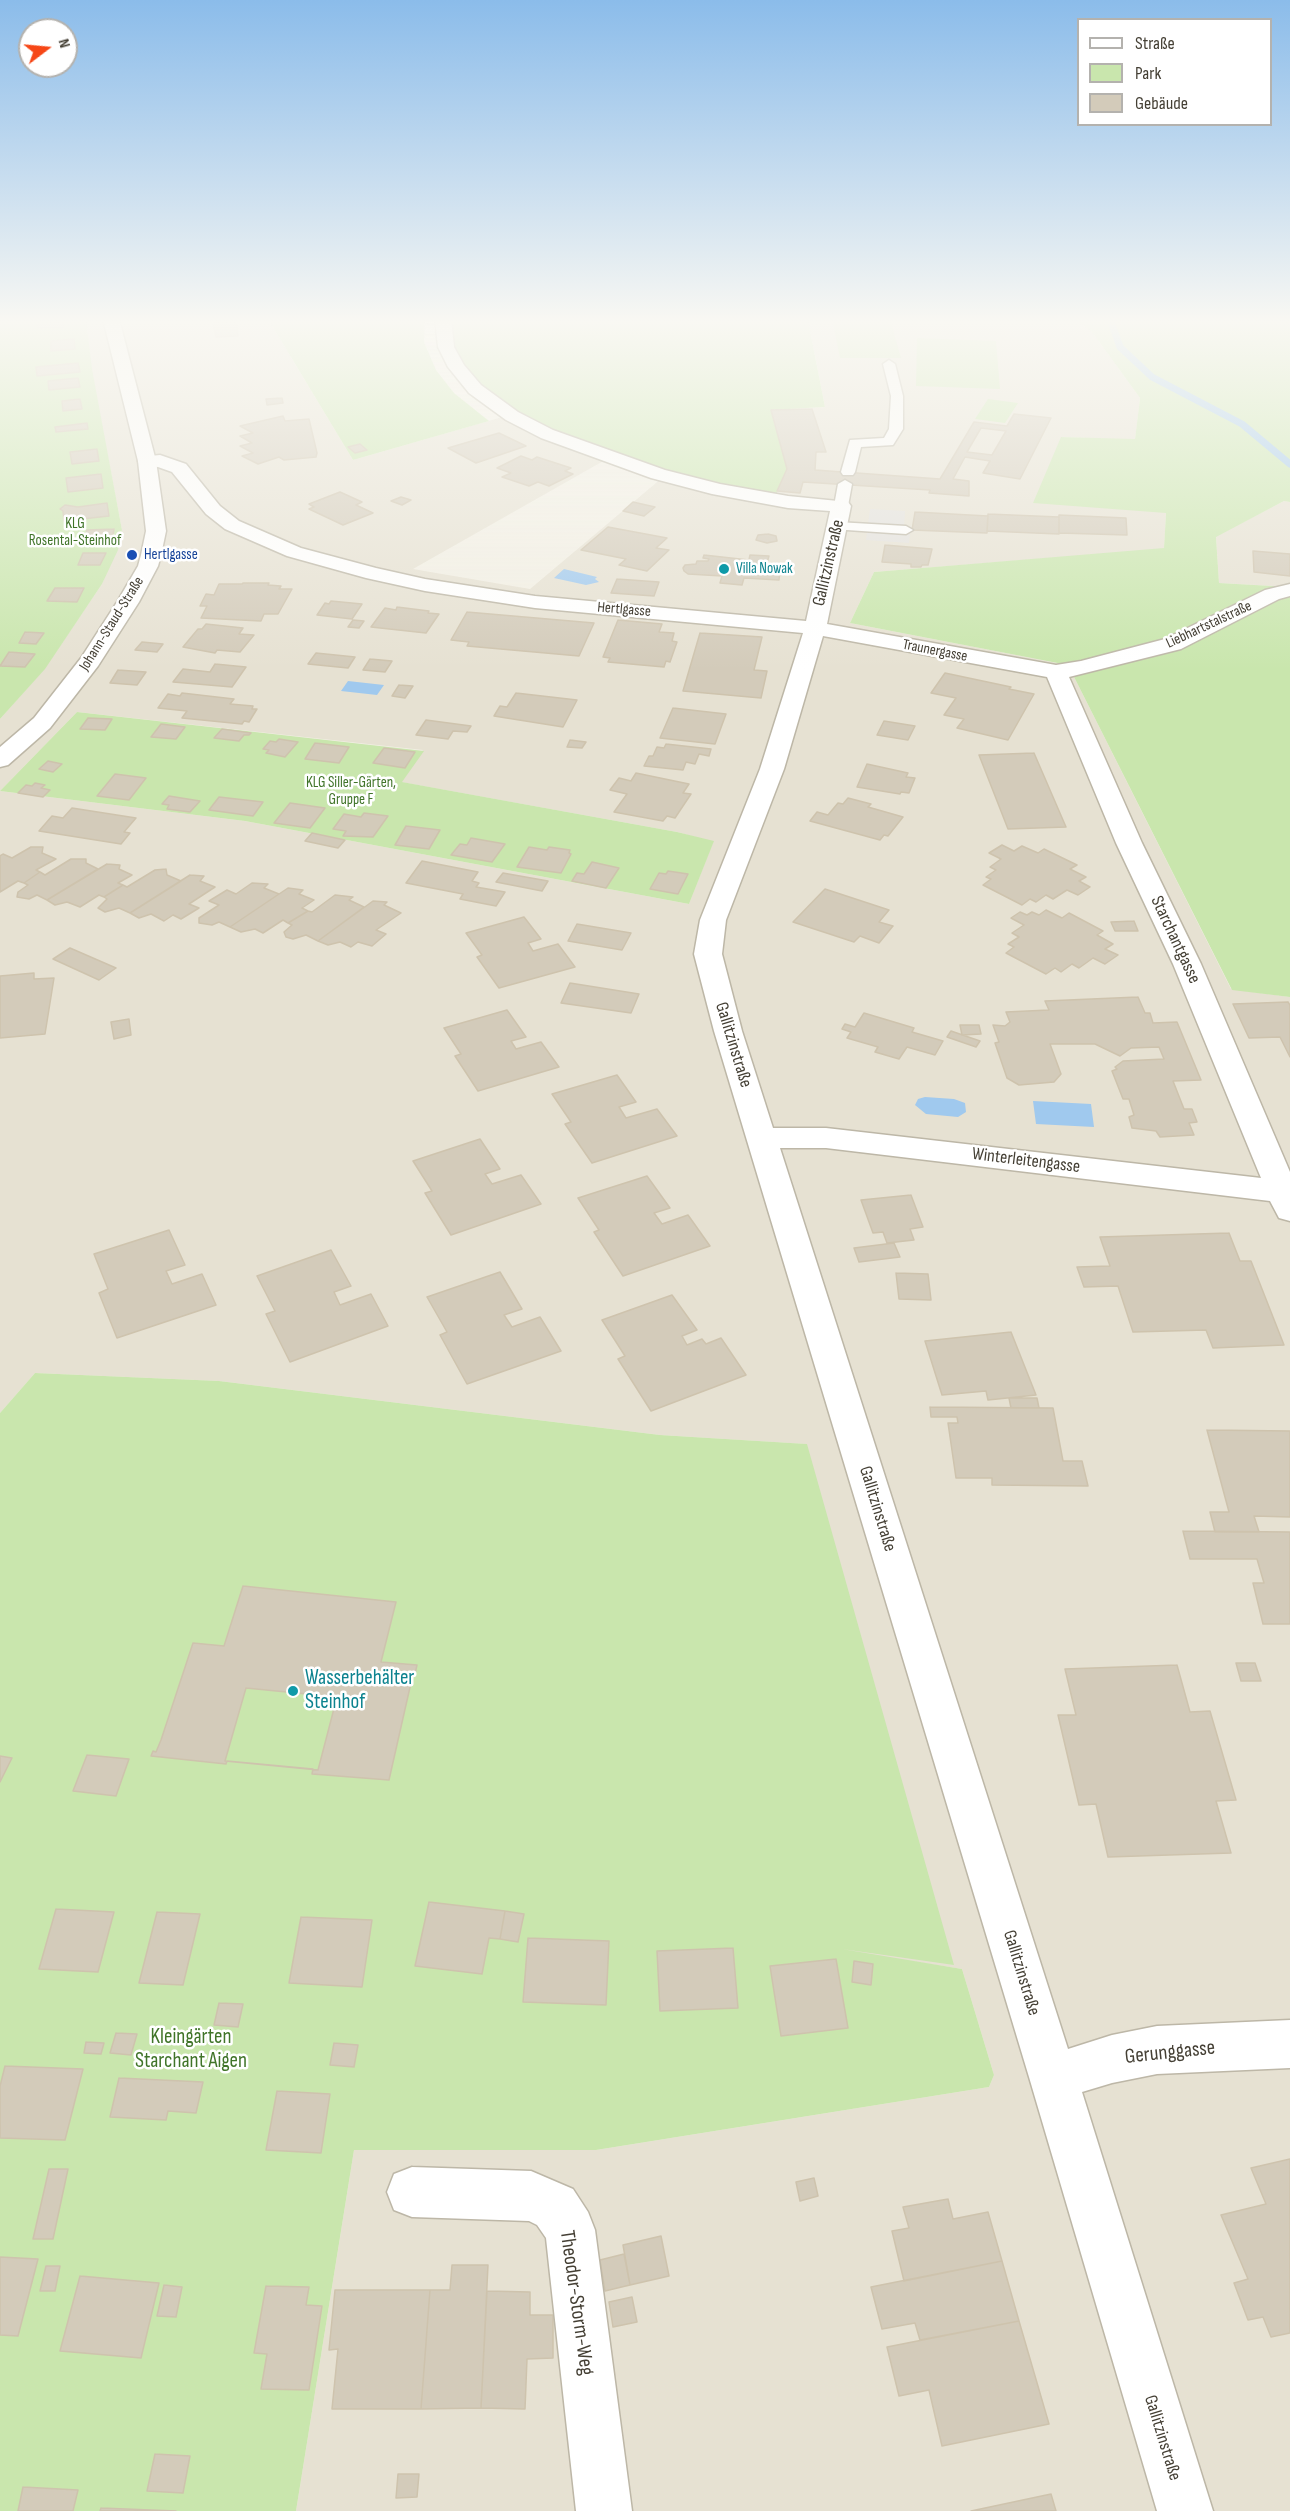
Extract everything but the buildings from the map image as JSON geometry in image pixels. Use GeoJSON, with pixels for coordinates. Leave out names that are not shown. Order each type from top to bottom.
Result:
{"type":"FeatureCollection","features":[{"type":"Feature","properties":{"kind":"street","name":"Johann-Staud-Straße"},"geometry":{"type":"LineString","coordinates":[[0,760],[42,723],[62,698],[90,661],[148,566],[156,531],[147,461],[140,436]]}},
{"type":"Feature","properties":{"kind":"street"},"geometry":{"type":"LineString","coordinates":[[554,436],[658,474],[719,490],[788,502],[839,516]]}},
{"type":"Feature","properties":{"kind":"street","name":"Hertlgasse"},"geometry":{"type":"LineString","coordinates":[[147,461],[160,461],[178,468],[213,510],[232,525],[294,552],[373,574],[425,585],[535,602],[815,628]]}},
{"type":"Feature","properties":{"kind":"street","name":"Gallitzinstraße"},"geometry":{"type":"LineString","coordinates":[[839,516],[815,628],[772,769],[712,920],[708,954],[728,1031],[1053,2077],[1185,2511]]}},
{"type":"Feature","properties":{"kind":"street","name":"Liebhartstalstraße"},"geometry":{"type":"LineString","coordinates":[[1056,672],[1082,668],[1173,644],[1272,594],[1290,590]]}},
{"type":"Feature","properties":{"kind":"street","name":"Traunergasse"},"geometry":{"type":"LineString","coordinates":[[815,628],[1056,672]]}},
{"type":"Feature","properties":{"kind":"street","name":"Starchantgasse"},"geometry":{"type":"LineString","coordinates":[[1056,672],[1129,843],[1187,964],[1287,1198]]}},
{"type":"Feature","properties":{"kind":"street","name":"Winterleitengasse"},"geometry":{"type":"LineString","coordinates":[[762,1138],[826,1138],[1287,1198]]}},
{"type":"Feature","properties":{"kind":"street","name":"Gerunggasse"},"geometry":{"type":"LineString","coordinates":[[1053,2077],[1112,2059],[1157,2050],[1290,2044]]}},
{"type":"Feature","properties":{"kind":"street","name":"Theodor-Storm-Weg"},"geometry":{"type":"LineString","coordinates":[[412,2192],[531,2196],[555,2207],[570,2230],[604,2511]]}},
{"type":"Feature","properties":{"kind":"lane"},"geometry":{"type":"LineString","coordinates":[[892,436],[888,442],[855,443],[839,516],[906,530]]}},
{"type":"Feature","properties":{"kind":"shaded area"},"geometry":{"type":"Polygon","coordinates":[[[104,436],[339,436],[353,460],[436,436],[570,436],[614,455],[413,569],[530,589],[669,472],[780,480],[787,469],[778,436],[1135,436],[1135,440],[1061,437],[1166,513],[1164,549],[874,572],[850,623],[1068,665],[1231,989],[1290,997],[1290,2511],[296,2511],[354,2150],[596,2150],[989,2087],[994,2075],[962,1969],[353,1875],[806,1444],[660,1435],[219,1381],[35,1373],[0,1413],[0,791],[0,719],[44,669],[102,584],[122,530],[104,436]],[[77,712],[0,791],[245,821],[689,904],[713,842],[677,832],[401,782],[423,750],[77,712]]]}},
{"type":"Feature","properties":{"kind":"shaded area"},"geometry":{"type":"Polygon","coordinates":[[[1284,501],[1290,502],[1290,587],[1219,583],[1216,536],[1284,501]]]}},
{"type":"Feature","properties":{"kind":"shaded area"},"geometry":{"type":"Polygon","coordinates":[[[870,509],[905,511],[904,526],[911,526],[909,543],[866,540],[870,509]]]}},
{"type":"Feature","properties":{"kind":"green space","name":"KLG Rosental-Steinhof"},"geometry":{"type":"Polygon","coordinates":[[[0,436],[105,436],[122,530],[118,550],[102,584],[45,669],[0,719],[0,436]]]}},
{"type":"Feature","properties":{"kind":"green space"},"geometry":{"type":"Polygon","coordinates":[[[339,436],[436,436],[353,460],[339,436]]]}},
{"type":"Feature","properties":{"kind":"green space"},"geometry":{"type":"Polygon","coordinates":[[[563,436],[778,436],[787,469],[775,497],[669,472],[563,436]]]}},
{"type":"Feature","properties":{"kind":"green space"},"geometry":{"type":"Polygon","coordinates":[[[1135,436],[1290,436],[1290,502],[1284,501],[1216,537],[1219,583],[1290,587],[1290,997],[1232,990],[1068,665],[850,623],[874,572],[1164,548],[1166,513],[1033,503],[1061,437],[1135,439],[1135,436]]]}},
{"type":"Feature","properties":{"kind":"green space","name":"KLG Siller-Gärten, Gruppe F"},"geometry":{"type":"Polygon","coordinates":[[[77,712],[424,751],[402,782],[677,832],[714,841],[689,904],[245,821],[0,791],[77,712]]]}},
{"type":"Feature","properties":{"kind":"green space","name":"Kleingärten Starchant Aigen"},"geometry":{"type":"Polygon","coordinates":[[[35,1373],[219,1381],[660,1435],[807,1444],[954,1965],[842,1949],[962,1969],[994,2075],[989,2087],[596,2150],[354,2150],[296,2511],[0,2511],[0,1413],[35,1373]]]}},
{"type":"Feature","properties":{"kind":"water"},"geometry":{"type":"Polygon","coordinates":[[[564,569],[597,577],[595,579],[599,582],[586,585],[554,578],[564,569]]]}},
{"type":"Feature","properties":{"kind":"water"},"geometry":{"type":"Polygon","coordinates":[[[348,681],[384,685],[377,695],[341,691],[348,681]]]}},
{"type":"Feature","properties":{"kind":"water"},"geometry":{"type":"Polygon","coordinates":[[[925,1097],[954,1099],[965,1103],[966,1112],[958,1117],[926,1114],[915,1105],[918,1099],[925,1097]]]}},
{"type":"Feature","properties":{"kind":"water"},"geometry":{"type":"Polygon","coordinates":[[[1033,1101],[1091,1104],[1094,1127],[1036,1124],[1033,1101]]]}},
{"type":"Feature","properties":{"kind":"waterway"},"geometry":{"type":"LineString","coordinates":[[1257,436],[1290,464]]}},
{"type":"Feature","properties":{"kind":"place","name":"Hertlgasse"},"geometry":{"type":"Point","coordinates":[132,555]}},
{"type":"Feature","properties":{"kind":"place","name":"Villa Nowak"},"geometry":{"type":"Point","coordinates":[724,569]}},
{"type":"Feature","properties":{"kind":"place","name":"Wasserbehälter Steinhof"},"geometry":{"type":"Point","coordinates":[293,1691]}}]}
